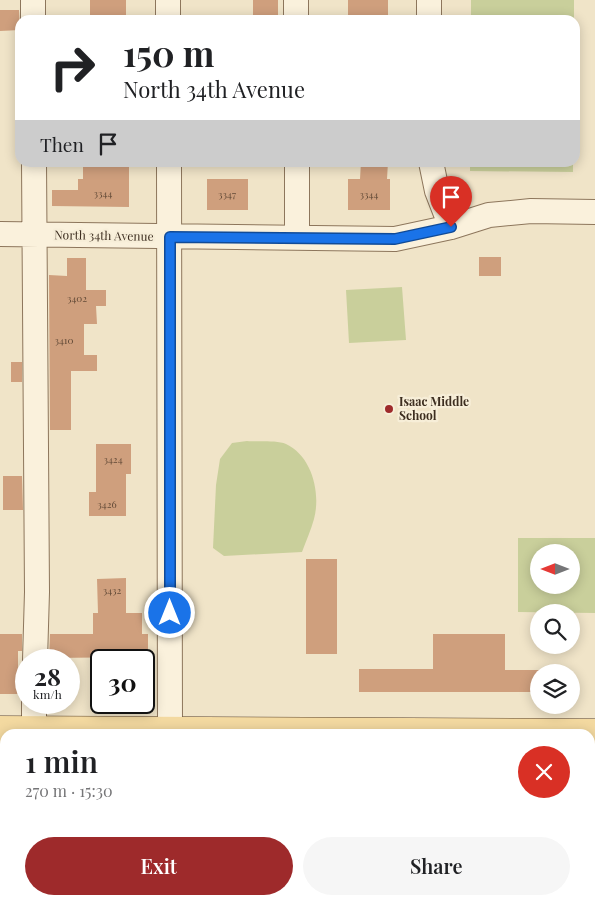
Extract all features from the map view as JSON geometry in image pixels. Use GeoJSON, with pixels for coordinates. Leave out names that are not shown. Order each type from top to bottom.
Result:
{"type":"FeatureCollection","features":[{"type":"Feature","properties":{"kind":"street"},"geometry":{"type":"LineString","coordinates":[[33,0],[33,15]]}},
{"type":"Feature","properties":{"kind":"street"},"geometry":{"type":"LineString","coordinates":[[168,0],[168,15]]}},
{"type":"Feature","properties":{"kind":"street"},"geometry":{"type":"LineString","coordinates":[[296,0],[296,15]]}},
{"type":"Feature","properties":{"kind":"street"},"geometry":{"type":"LineString","coordinates":[[429,0],[429,15]]}},
{"type":"Feature","properties":{"kind":"street"},"geometry":{"type":"LineString","coordinates":[[34,167],[37,592],[35,649]]}},
{"type":"Feature","properties":{"kind":"street"},"geometry":{"type":"LineString","coordinates":[[169,167],[170,729]]}},
{"type":"Feature","properties":{"kind":"street"},"geometry":{"type":"LineString","coordinates":[[297,167],[298,238]]}},
{"type":"Feature","properties":{"kind":"street"},"geometry":{"type":"LineString","coordinates":[[431,167],[437,191],[451,227]]}},
{"type":"Feature","properties":{"kind":"street","name":"North 34th Avenue"},"geometry":{"type":"LineString","coordinates":[[0,234],[395,239],[451,227],[489,215],[531,211],[595,212]]}},
{"type":"Feature","properties":{"kind":"street"},"geometry":{"type":"LineString","coordinates":[[34,714],[34,729]]}},
{"type":"Feature","properties":{"kind":"green space"},"geometry":{"type":"Polygon","coordinates":[[[471,0],[574,0],[574,15],[471,15],[471,0]]]}},
{"type":"Feature","properties":{"kind":"green space"},"geometry":{"type":"Polygon","coordinates":[[[470,167],[573,167],[573,172],[470,171],[470,167]]]}},
{"type":"Feature","properties":{"kind":"green space"},"geometry":{"type":"Polygon","coordinates":[[[402,287],[406,340],[349,343],[346,290],[402,287]]]}},
{"type":"Feature","properties":{"kind":"green space"},"geometry":{"type":"Polygon","coordinates":[[[247,441],[286,444],[302,457],[308,466],[315,487],[316,509],[302,552],[224,556],[213,548],[216,485],[220,459],[232,443],[247,441]]]}},
{"type":"Feature","properties":{"kind":"green space"},"geometry":{"type":"Polygon","coordinates":[[[518,538],[595,538],[595,613],[580,613],[580,604],[530,604],[530,612],[518,612],[518,538]]]}},
{"type":"Feature","properties":{"kind":"building"},"geometry":{"type":"Polygon","coordinates":[[[90,0],[126,0],[126,15],[90,15],[90,0]]]}},
{"type":"Feature","properties":{"kind":"building"},"geometry":{"type":"Polygon","coordinates":[[[253,0],[278,0],[278,15],[253,15],[253,0]]]}},
{"type":"Feature","properties":{"kind":"building"},"geometry":{"type":"Polygon","coordinates":[[[348,0],[388,0],[388,15],[348,15],[348,0]]]}},
{"type":"Feature","properties":{"kind":"building"},"geometry":{"type":"Polygon","coordinates":[[[0,10],[19,10],[19,15],[15,15],[15,30],[0,31],[0,10]]]}},
{"type":"Feature","properties":{"kind":"building"},"geometry":{"type":"Polygon","coordinates":[[[83,167],[129,167],[129,207],[52,206],[52,190],[78,190],[78,179],[83,179],[83,167]]]}},
{"type":"Feature","properties":{"kind":"building"},"geometry":{"type":"Polygon","coordinates":[[[361,167],[388,167],[387,179],[390,179],[390,210],[348,210],[348,179],[360,179],[361,167]]]}},
{"type":"Feature","properties":{"kind":"building"},"geometry":{"type":"Polygon","coordinates":[[[207,179],[248,179],[248,210],[207,210],[207,179]]]}},
{"type":"Feature","properties":{"kind":"building"},"geometry":{"type":"Polygon","coordinates":[[[479,257],[501,257],[501,276],[479,276],[479,257]]]}},
{"type":"Feature","properties":{"kind":"building"},"geometry":{"type":"Polygon","coordinates":[[[67,258],[86,258],[86,290],[106,290],[106,306],[96,306],[97,324],[84,324],[84,355],[97,355],[97,371],[71,371],[71,430],[50,430],[49,275],[67,276],[67,258]]]}},
{"type":"Feature","properties":{"kind":"building"},"geometry":{"type":"Polygon","coordinates":[[[11,362],[22,362],[22,382],[11,382],[11,362]]]}},
{"type":"Feature","properties":{"kind":"building"},"geometry":{"type":"Polygon","coordinates":[[[96,444],[131,444],[131,474],[126,474],[126,516],[89,516],[89,492],[96,492],[96,444]]]}},
{"type":"Feature","properties":{"kind":"building"},"geometry":{"type":"Polygon","coordinates":[[[3,476],[22,476],[23,510],[3,510],[3,476]]]}},
{"type":"Feature","properties":{"kind":"building"},"geometry":{"type":"Polygon","coordinates":[[[306,559],[337,559],[337,654],[306,654],[306,559]]]}},
{"type":"Feature","properties":{"kind":"building"},"geometry":{"type":"Polygon","coordinates":[[[126,578],[126,613],[142,613],[142,634],[148,634],[148,649],[90,649],[90,658],[80,658],[80,649],[49,649],[50,634],[93,634],[93,613],[98,613],[97,579],[126,578]]]}},
{"type":"Feature","properties":{"kind":"building"},"geometry":{"type":"Polygon","coordinates":[[[0,634],[22,634],[22,649],[15,649],[15,694],[0,694],[0,634]]]}},
{"type":"Feature","properties":{"kind":"building"},"geometry":{"type":"Polygon","coordinates":[[[433,634],[505,634],[505,670],[530,670],[530,692],[359,692],[359,669],[433,669],[433,634]]]}},
{"type":"Feature","properties":{"kind":"place","name":"Isaac Middle School"},"geometry":{"type":"Point","coordinates":[389,409]}},
{"type":"Feature","properties":{"kind":"route"},"geometry":{"type":"LineString","coordinates":[[170,613],[170,237],[395,239],[451,227]]}}]}
